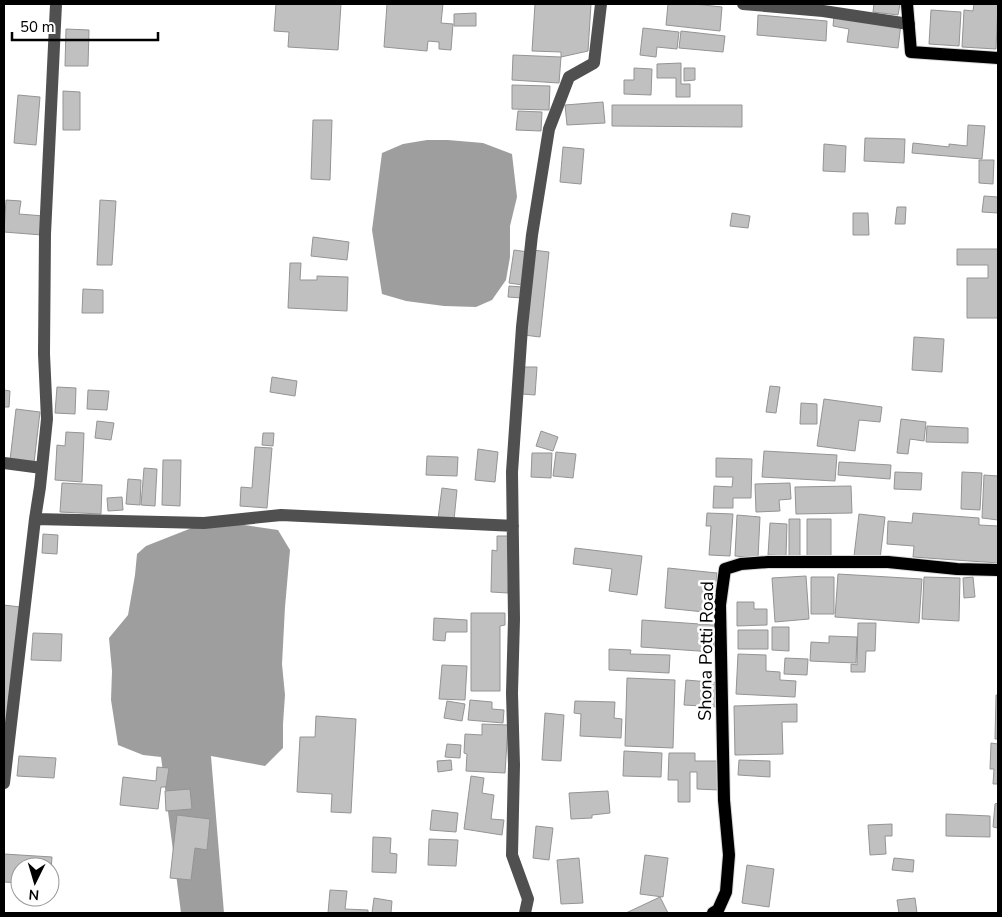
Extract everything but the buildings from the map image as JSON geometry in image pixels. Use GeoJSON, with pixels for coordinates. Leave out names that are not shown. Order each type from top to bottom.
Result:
{"type":"FeatureCollection","features":[{"type":"Feature","properties":{"kind":"main road"},"geometry":{"type":"LineString","coordinates":[[907,4],[911,52],[998,58]]}},
{"type":"Feature","properties":{"kind":"main road","name":"Shona Potti Road"},"geometry":{"type":"LineString","coordinates":[[713,913],[718,910],[726,892],[729,855],[724,800],[720,605],[725,569],[741,564],[768,562],[880,562],[957,569],[998,570]]}},
{"type":"Feature","properties":{"kind":"street"},"geometry":{"type":"LineString","coordinates":[[4,783],[47,420],[44,354],[45,234],[56,4]]}},
{"type":"Feature","properties":{"kind":"street"},"geometry":{"type":"LineString","coordinates":[[526,913],[528,899],[512,856],[514,619],[512,472],[522,327],[532,235],[549,129],[569,77],[594,63],[601,4]]}},
{"type":"Feature","properties":{"kind":"street"},"geometry":{"type":"LineString","coordinates":[[743,4],[823,11],[909,24]]}},
{"type":"Feature","properties":{"kind":"street"},"geometry":{"type":"LineString","coordinates":[[4,463],[42,468]]}},
{"type":"Feature","properties":{"kind":"street"},"geometry":{"type":"LineString","coordinates":[[35,519],[204,523],[282,515],[513,526]]}},
{"type":"Feature","properties":{"kind":"shaded area"},"geometry":{"type":"Polygon","coordinates":[[[427,140],[483,143],[512,154],[517,197],[510,226],[510,257],[506,280],[492,300],[476,307],[444,306],[406,301],[382,294],[372,230],[382,153],[403,144],[427,140]]]}},
{"type":"Feature","properties":{"kind":"shaded area"},"geometry":{"type":"Polygon","coordinates":[[[217,518],[244,525],[278,530],[290,550],[282,664],[285,695],[283,748],[265,766],[211,756],[224,913],[181,913],[161,757],[143,755],[118,745],[111,700],[112,671],[109,638],[128,615],[137,554],[146,546],[217,518]]]}}]}
